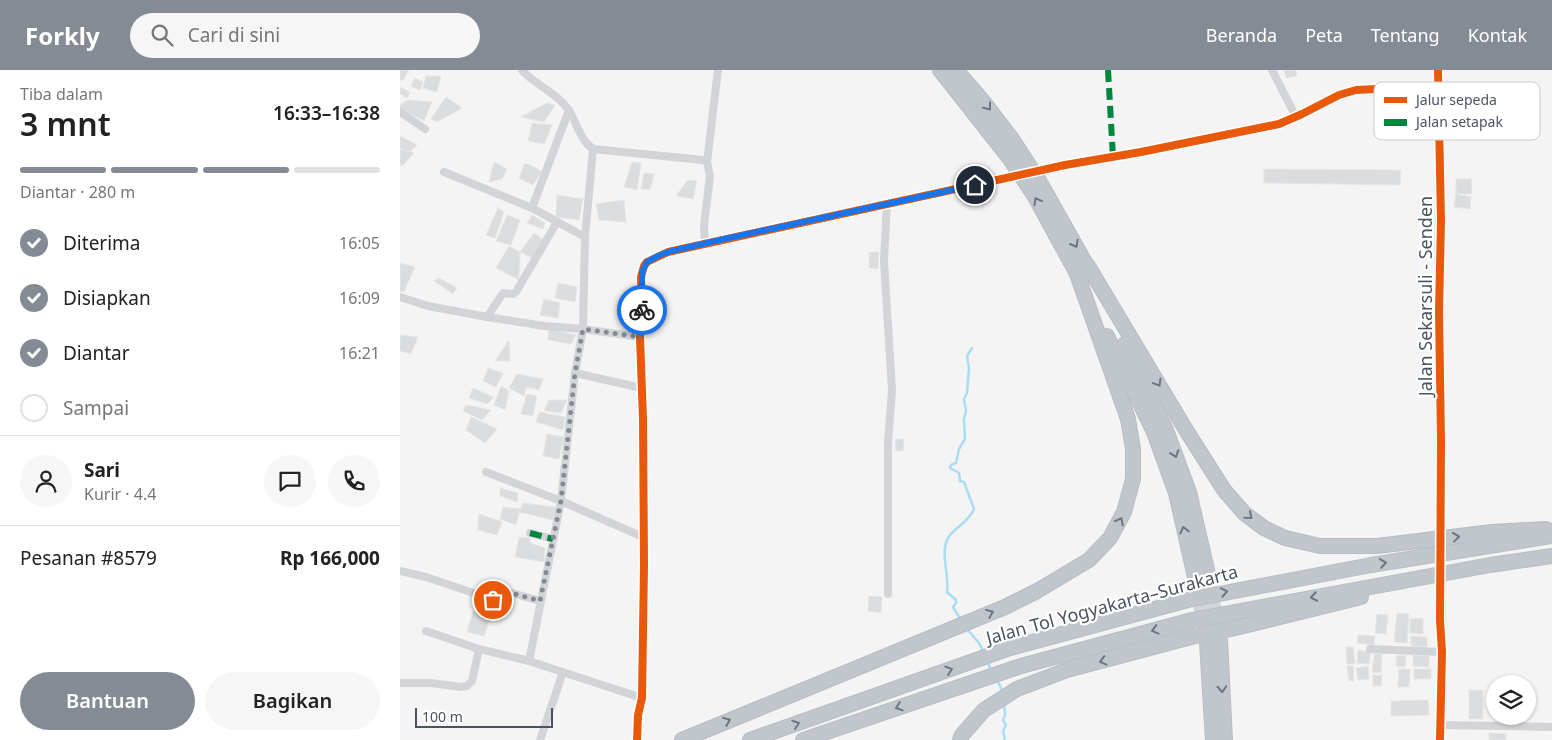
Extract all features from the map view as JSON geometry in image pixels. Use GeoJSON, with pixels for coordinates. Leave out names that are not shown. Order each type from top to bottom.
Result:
{"type":"FeatureCollection","features":[{"type":"Feature","properties":{"kind":"highway"},"geometry":{"type":"LineString","coordinates":[[940,70],[1010,159],[1224,490],[1244,513],[1264,528],[1284,538],[1320,546],[1377,546],[1492,532],[1552,528]]}},
{"type":"Feature","properties":{"kind":"highway"},"geometry":{"type":"LineString","coordinates":[[956,70],[1012,139],[1038,179],[1082,270],[1154,432],[1176,493],[1202,576]]}},
{"type":"Feature","properties":{"kind":"highway"},"geometry":{"type":"LineString","coordinates":[[682,740],[1005,607],[1037,591],[1089,560],[1110,538],[1124,512],[1133,479],[1133,449],[1128,419],[1082,270]]}},
{"type":"Feature","properties":{"kind":"highway","name":"Jalan Tol Yogyakarta–Surakarta"},"geometry":{"type":"LineString","coordinates":[[750,740],[1010,648],[1188,600],[1371,564],[1552,536]]}},
{"type":"Feature","properties":{"kind":"highway","name":"Jalan Tol Yogyakarta–Surakarta"},"geometry":{"type":"LineString","coordinates":[[803,740],[1021,666],[1192,620],[1490,565],[1552,556]]}},
{"type":"Feature","properties":{"kind":"highway"},"geometry":{"type":"LineString","coordinates":[[960,740],[962,735],[984,710],[1017,689],[1067,670],[1195,636],[1231,629],[1490,565]]}},
{"type":"Feature","properties":{"kind":"highway"},"geometry":{"type":"LineString","coordinates":[[1213,740],[1213,642],[1225,740]]}},
{"type":"Feature","properties":{"kind":"street"},"geometry":{"type":"LineString","coordinates":[[522,70],[532,80],[551,91],[561,100],[582,137],[593,149],[703,160],[707,162]]}},
{"type":"Feature","properties":{"kind":"street"},"geometry":{"type":"LineString","coordinates":[[705,244],[704,225],[710,176],[707,162],[718,70]]}},
{"type":"Feature","properties":{"kind":"street"},"geometry":{"type":"LineString","coordinates":[[1272,70],[1296,118]]}},
{"type":"Feature","properties":{"kind":"street"},"geometry":{"type":"LineString","coordinates":[[1041,170],[1279,124],[1296,118],[1340,95],[1356,90],[1374,89]]}},
{"type":"Feature","properties":{"kind":"street"},"geometry":{"type":"LineString","coordinates":[[532,208],[568,110]]}},
{"type":"Feature","properties":{"kind":"street"},"geometry":{"type":"LineString","coordinates":[[400,112],[425,129]]}},
{"type":"Feature","properties":{"kind":"street","name":"Jalan Sekarsuli - Senden"},"geometry":{"type":"LineString","coordinates":[[1439,140],[1441,522]]}},
{"type":"Feature","properties":{"kind":"street"},"geometry":{"type":"LineString","coordinates":[[529,661],[561,501],[575,373],[583,329],[585,237],[593,149]]}},
{"type":"Feature","properties":{"kind":"street"},"geometry":{"type":"LineString","coordinates":[[444,172],[532,208],[585,237]]}},
{"type":"Feature","properties":{"kind":"street"},"geometry":{"type":"LineString","coordinates":[[637,737],[638,715],[642,698],[644,537],[640,337],[642,311],[641,277],[644,266],[647,262],[658,256],[705,244],[1009,178]]}},
{"type":"Feature","properties":{"kind":"street"},"geometry":{"type":"LineString","coordinates":[[887,203],[884,261],[892,390],[888,443],[888,594]]}},
{"type":"Feature","properties":{"kind":"street"},"geometry":{"type":"LineString","coordinates":[[487,317],[503,294],[513,294],[516,292],[557,222]]}},
{"type":"Feature","properties":{"kind":"street"},"geometry":{"type":"LineString","coordinates":[[400,296],[428,306],[487,317],[544,326],[640,337]]}},
{"type":"Feature","properties":{"kind":"street"},"geometry":{"type":"LineString","coordinates":[[575,373],[642,388]]}},
{"type":"Feature","properties":{"kind":"street"},"geometry":{"type":"LineString","coordinates":[[486,472],[561,501],[644,537]]}},
{"type":"Feature","properties":{"kind":"street"},"geometry":{"type":"LineString","coordinates":[[530,533],[553,540]]}},
{"type":"Feature","properties":{"kind":"street"},"geometry":{"type":"LineString","coordinates":[[400,571],[426,577],[491,600],[505,591],[540,601]]}},
{"type":"Feature","properties":{"kind":"street"},"geometry":{"type":"LineString","coordinates":[[1440,740],[1441,602]]}},
{"type":"Feature","properties":{"kind":"street"},"geometry":{"type":"LineString","coordinates":[[426,632],[479,649],[529,661],[642,698]]}},
{"type":"Feature","properties":{"kind":"street"},"geometry":{"type":"LineString","coordinates":[[400,683],[467,686],[472,681],[479,649]]}},
{"type":"Feature","properties":{"kind":"street"},"geometry":{"type":"LineString","coordinates":[[1370,649],[1442,652]]}},
{"type":"Feature","properties":{"kind":"street"},"geometry":{"type":"LineString","coordinates":[[540,740],[563,672]]}},
{"type":"Feature","properties":{"kind":"street"},"geometry":{"type":"LineString","coordinates":[[1441,724],[1552,727]]}},
{"type":"Feature","properties":{"kind":"building"},"geometry":{"type":"Polygon","coordinates":[[[400,70],[409,70],[403,80],[400,80],[400,70]]]}},
{"type":"Feature","properties":{"kind":"building"},"geometry":{"type":"Polygon","coordinates":[[[1284,70],[1296,70],[1297,76],[1286,78],[1284,70]]]}},
{"type":"Feature","properties":{"kind":"building"},"geometry":{"type":"Polygon","coordinates":[[[426,76],[441,76],[437,92],[423,88],[426,76]]]}},
{"type":"Feature","properties":{"kind":"building"},"geometry":{"type":"Polygon","coordinates":[[[415,78],[423,82],[420,90],[411,86],[415,78]]]}},
{"type":"Feature","properties":{"kind":"building"},"geometry":{"type":"Polygon","coordinates":[[[400,87],[410,92],[407,98],[400,94],[400,87]]]}},
{"type":"Feature","properties":{"kind":"building"},"geometry":{"type":"Polygon","coordinates":[[[446,97],[462,108],[437,122],[431,119],[446,97]]]}},
{"type":"Feature","properties":{"kind":"building"},"geometry":{"type":"Polygon","coordinates":[[[408,100],[432,102],[424,121],[400,108],[400,105],[408,100]]]}},
{"type":"Feature","properties":{"kind":"building"},"geometry":{"type":"Polygon","coordinates":[[[547,103],[555,105],[544,122],[521,117],[547,103]]]}},
{"type":"Feature","properties":{"kind":"building"},"geometry":{"type":"Polygon","coordinates":[[[532,123],[552,125],[544,144],[528,141],[532,123]]]}},
{"type":"Feature","properties":{"kind":"building"},"geometry":{"type":"Polygon","coordinates":[[[400,136],[417,145],[410,152],[400,148],[400,136]]]}},
{"type":"Feature","properties":{"kind":"building"},"geometry":{"type":"Polygon","coordinates":[[[400,149],[414,153],[402,166],[400,165],[400,149]]]}},
{"type":"Feature","properties":{"kind":"building"},"geometry":{"type":"Polygon","coordinates":[[[494,162],[507,169],[502,179],[489,182],[494,162]]]}},
{"type":"Feature","properties":{"kind":"building"},"geometry":{"type":"Polygon","coordinates":[[[632,162],[641,163],[637,190],[624,187],[632,162]]]}},
{"type":"Feature","properties":{"kind":"building"},"geometry":{"type":"Polygon","coordinates":[[[525,163],[542,171],[533,185],[519,178],[525,163]]]}},
{"type":"Feature","properties":{"kind":"building"},"geometry":{"type":"Polygon","coordinates":[[[1264,169],[1401,170],[1400,185],[1264,183],[1264,169]]]}},
{"type":"Feature","properties":{"kind":"building"},"geometry":{"type":"Polygon","coordinates":[[[644,173],[654,174],[650,190],[641,189],[644,173]]]}},
{"type":"Feature","properties":{"kind":"building"},"geometry":{"type":"Polygon","coordinates":[[[1456,179],[1471,179],[1472,194],[1456,194],[1456,179]]]}},
{"type":"Feature","properties":{"kind":"building"},"geometry":{"type":"Polygon","coordinates":[[[697,180],[693,199],[676,196],[687,181],[697,180]]]}},
{"type":"Feature","properties":{"kind":"building"},"geometry":{"type":"Polygon","coordinates":[[[1456,194],[1471,197],[1470,209],[1454,207],[1456,194]]]}},
{"type":"Feature","properties":{"kind":"building"},"geometry":{"type":"Polygon","coordinates":[[[557,195],[583,199],[579,220],[556,217],[557,195]]]}},
{"type":"Feature","properties":{"kind":"building"},"geometry":{"type":"Polygon","coordinates":[[[624,200],[626,222],[599,220],[596,204],[624,200]]]}},
{"type":"Feature","properties":{"kind":"building"},"geometry":{"type":"Polygon","coordinates":[[[498,208],[504,212],[495,238],[486,235],[498,208]]]}},
{"type":"Feature","properties":{"kind":"building"},"geometry":{"type":"Polygon","coordinates":[[[507,215],[520,220],[511,245],[496,241],[507,215]]]}},
{"type":"Feature","properties":{"kind":"building"},"geometry":{"type":"Polygon","coordinates":[[[532,215],[545,223],[543,229],[527,223],[532,215]]]}},
{"type":"Feature","properties":{"kind":"building"},"geometry":{"type":"Polygon","coordinates":[[[534,233],[542,239],[532,258],[520,252],[534,233]]]}},
{"type":"Feature","properties":{"kind":"building"},"geometry":{"type":"Polygon","coordinates":[[[509,246],[520,252],[519,280],[496,268],[509,246]]]}},
{"type":"Feature","properties":{"kind":"building"},"geometry":{"type":"Polygon","coordinates":[[[869,252],[879,252],[878,269],[869,268],[869,252]]]}},
{"type":"Feature","properties":{"kind":"building"},"geometry":{"type":"Polygon","coordinates":[[[400,263],[415,267],[404,292],[400,291],[400,263]]]}},
{"type":"Feature","properties":{"kind":"building"},"geometry":{"type":"Polygon","coordinates":[[[439,278],[457,288],[453,294],[434,281],[439,278]]]}},
{"type":"Feature","properties":{"kind":"building"},"geometry":{"type":"Polygon","coordinates":[[[558,283],[577,287],[575,302],[555,298],[558,283]]]}},
{"type":"Feature","properties":{"kind":"building"},"geometry":{"type":"Polygon","coordinates":[[[544,299],[560,303],[558,318],[540,315],[544,299]]]}},
{"type":"Feature","properties":{"kind":"building"},"geometry":{"type":"Polygon","coordinates":[[[549,329],[576,335],[571,344],[548,340],[549,329]]]}},
{"type":"Feature","properties":{"kind":"building"},"geometry":{"type":"Polygon","coordinates":[[[400,335],[418,337],[411,354],[400,351],[400,335]]]}},
{"type":"Feature","properties":{"kind":"building"},"geometry":{"type":"Polygon","coordinates":[[[509,340],[510,361],[495,361],[509,340]]]}},
{"type":"Feature","properties":{"kind":"building"},"geometry":{"type":"Polygon","coordinates":[[[488,368],[503,373],[496,387],[483,381],[488,368]]]}},
{"type":"Feature","properties":{"kind":"building"},"geometry":{"type":"Polygon","coordinates":[[[517,374],[543,379],[539,390],[526,387],[524,396],[509,388],[517,374]]]}},
{"type":"Feature","properties":{"kind":"building"},"geometry":{"type":"Polygon","coordinates":[[[501,386],[509,391],[505,410],[494,405],[501,386]]]}},
{"type":"Feature","properties":{"kind":"building"},"geometry":{"type":"Polygon","coordinates":[[[473,388],[494,397],[487,404],[469,398],[473,388]]]}},
{"type":"Feature","properties":{"kind":"building"},"geometry":{"type":"Polygon","coordinates":[[[527,394],[537,396],[533,416],[521,414],[527,394]]]}},
{"type":"Feature","properties":{"kind":"building"},"geometry":{"type":"Polygon","coordinates":[[[549,400],[567,400],[561,413],[544,411],[549,400]]]}},
{"type":"Feature","properties":{"kind":"building"},"geometry":{"type":"Polygon","coordinates":[[[466,405],[491,410],[482,420],[463,411],[466,405]]]}},
{"type":"Feature","properties":{"kind":"building"},"geometry":{"type":"Polygon","coordinates":[[[539,412],[565,417],[563,430],[536,422],[539,412]]]}},
{"type":"Feature","properties":{"kind":"building"},"geometry":{"type":"Polygon","coordinates":[[[471,417],[497,429],[485,443],[466,430],[471,417]]]}},
{"type":"Feature","properties":{"kind":"building"},"geometry":{"type":"Polygon","coordinates":[[[547,434],[564,437],[559,459],[543,456],[547,434]]]}},
{"type":"Feature","properties":{"kind":"building"},"geometry":{"type":"Polygon","coordinates":[[[896,439],[904,439],[903,451],[895,451],[896,439]]]}},
{"type":"Feature","properties":{"kind":"building"},"geometry":{"type":"Polygon","coordinates":[[[500,488],[518,493],[517,502],[500,496],[500,488]]]}},
{"type":"Feature","properties":{"kind":"building"},"geometry":{"type":"Polygon","coordinates":[[[523,503],[556,507],[553,520],[519,512],[523,503]]]}},
{"type":"Feature","properties":{"kind":"building"},"geometry":{"type":"Polygon","coordinates":[[[503,507],[520,509],[516,525],[500,519],[503,507]]]}},
{"type":"Feature","properties":{"kind":"building"},"geometry":{"type":"Polygon","coordinates":[[[479,514],[502,522],[497,535],[478,530],[479,514]]]}},
{"type":"Feature","properties":{"kind":"building"},"geometry":{"type":"Polygon","coordinates":[[[519,537],[530,538],[530,543],[545,548],[544,562],[515,557],[519,537]]]}},
{"type":"Feature","properties":{"kind":"building"},"geometry":{"type":"Polygon","coordinates":[[[869,596],[882,597],[881,613],[868,611],[869,596]]]}},
{"type":"Feature","properties":{"kind":"building"},"geometry":{"type":"Polygon","coordinates":[[[473,611],[490,619],[484,636],[467,632],[473,611]]]}},
{"type":"Feature","properties":{"kind":"building"},"geometry":{"type":"Polygon","coordinates":[[[1397,613],[1409,614],[1407,643],[1394,642],[1397,613]]]}},
{"type":"Feature","properties":{"kind":"building"},"geometry":{"type":"Polygon","coordinates":[[[1377,614],[1388,615],[1386,634],[1375,633],[1377,614]]]}},
{"type":"Feature","properties":{"kind":"building"},"geometry":{"type":"Polygon","coordinates":[[[1423,618],[1423,634],[1410,633],[1410,619],[1423,618]]]}},
{"type":"Feature","properties":{"kind":"building"},"geometry":{"type":"Polygon","coordinates":[[[1358,635],[1375,636],[1374,645],[1357,643],[1358,635]]]}},
{"type":"Feature","properties":{"kind":"building"},"geometry":{"type":"Polygon","coordinates":[[[1411,636],[1427,637],[1427,647],[1411,646],[1411,636]]]}},
{"type":"Feature","properties":{"kind":"building"},"geometry":{"type":"Polygon","coordinates":[[[1346,647],[1353,647],[1355,664],[1347,664],[1346,647]]]}},
{"type":"Feature","properties":{"kind":"building"},"geometry":{"type":"Polygon","coordinates":[[[1358,650],[1371,652],[1369,664],[1357,663],[1358,650]]]}},
{"type":"Feature","properties":{"kind":"building"},"geometry":{"type":"Polygon","coordinates":[[[1374,654],[1382,654],[1381,673],[1372,672],[1374,654]]]}},
{"type":"Feature","properties":{"kind":"building"},"geometry":{"type":"Polygon","coordinates":[[[1397,655],[1406,656],[1405,667],[1396,666],[1397,655]]]}},
{"type":"Feature","properties":{"kind":"building"},"geometry":{"type":"Polygon","coordinates":[[[1413,655],[1429,656],[1429,667],[1413,666],[1413,655]]]}},
{"type":"Feature","properties":{"kind":"building"},"geometry":{"type":"Polygon","coordinates":[[[1347,666],[1353,666],[1354,681],[1349,681],[1347,666]]]}},
{"type":"Feature","properties":{"kind":"building"},"geometry":{"type":"Polygon","coordinates":[[[1368,666],[1369,679],[1358,680],[1356,668],[1368,666]]]}},
{"type":"Feature","properties":{"kind":"building"},"geometry":{"type":"Polygon","coordinates":[[[1399,669],[1410,669],[1409,687],[1398,687],[1399,669]]]}},
{"type":"Feature","properties":{"kind":"building"},"geometry":{"type":"Polygon","coordinates":[[[1414,669],[1431,669],[1431,679],[1414,679],[1414,669]]]}},
{"type":"Feature","properties":{"kind":"building"},"geometry":{"type":"Polygon","coordinates":[[[1373,675],[1382,675],[1381,686],[1373,686],[1373,675]]]}},
{"type":"Feature","properties":{"kind":"building"},"geometry":{"type":"Polygon","coordinates":[[[1469,690],[1483,690],[1483,719],[1469,719],[1469,690]]]}},
{"type":"Feature","properties":{"kind":"building"},"geometry":{"type":"Polygon","coordinates":[[[1428,700],[1429,715],[1391,716],[1391,701],[1428,700]]]}},
{"type":"Feature","properties":{"kind":"building"},"geometry":{"type":"Polygon","coordinates":[[[1489,733],[1506,734],[1506,740],[1489,740],[1489,733]]]}},
{"type":"Feature","properties":{"kind":"waterway"},"geometry":{"type":"LineString","coordinates":[[961,620],[953,607],[956,600],[947,592],[945,546],[950,535],[967,520],[974,509],[964,482],[960,481],[959,473],[950,468],[951,465],[956,463],[959,449],[965,439],[964,419],[966,411],[964,399],[967,393],[969,368],[967,356],[972,348]]}},
{"type":"Feature","properties":{"kind":"waterway"},"geometry":{"type":"LineString","coordinates":[[967,629],[979,643],[984,653]]}},
{"type":"Feature","properties":{"kind":"waterway"},"geometry":{"type":"LineString","coordinates":[[987,660],[991,671]]}},
{"type":"Feature","properties":{"kind":"waterway"},"geometry":{"type":"LineString","coordinates":[[997,680],[1003,692]]}},
{"type":"Feature","properties":{"kind":"waterway"},"geometry":{"type":"LineString","coordinates":[[1004,702],[1005,715],[1003,720],[1006,725],[1003,731],[1005,740]]}},
{"type":"Feature","properties":{"kind":"tunnel"},"geometry":{"type":"LineString","coordinates":[[1441,522],[1441,602]]}},
{"type":"Feature","properties":{"kind":"tunnel"},"geometry":{"type":"LineString","coordinates":[[1208,574],[1220,640]]}},
{"type":"Feature","properties":{"kind":"tunnel"},"geometry":{"type":"LineString","coordinates":[[1195,577],[1207,643]]}},
{"type":"Feature","properties":{"kind":"marked path"},"geometry":{"type":"LineString","coordinates":[[1108,70],[1113,157]]}},
{"type":"Feature","properties":{"kind":"marked path"},"geometry":{"type":"LineString","coordinates":[[530,533],[553,539]]}},
{"type":"Feature","properties":{"kind":"cycle path"},"geometry":{"type":"LineString","coordinates":[[1438,70],[1438,82]]}},
{"type":"Feature","properties":{"kind":"cycle path"},"geometry":{"type":"LineString","coordinates":[[637,740],[638,715],[642,698],[644,565],[643,419],[640,337],[642,311],[641,277],[647,262],[668,252],[1065,165],[1141,152],[1279,124],[1339,95],[1356,90],[1374,89]]}},
{"type":"Feature","properties":{"kind":"cycle path"},"geometry":{"type":"LineString","coordinates":[[1439,140],[1441,221],[1439,311],[1441,441],[1440,620],[1442,652],[1440,740]]}},
{"type":"Feature","properties":{"kind":"way so far"},"geometry":{"type":"LineString","coordinates":[[493,600],[501,592],[505,591],[540,601],[561,501],[575,373],[583,329],[640,337],[642,310]]}},
{"type":"Feature","properties":{"kind":"route"},"geometry":{"type":"LineString","coordinates":[[642,310],[641,277],[644,266],[651,259],[668,252],[975,185]]}}]}
